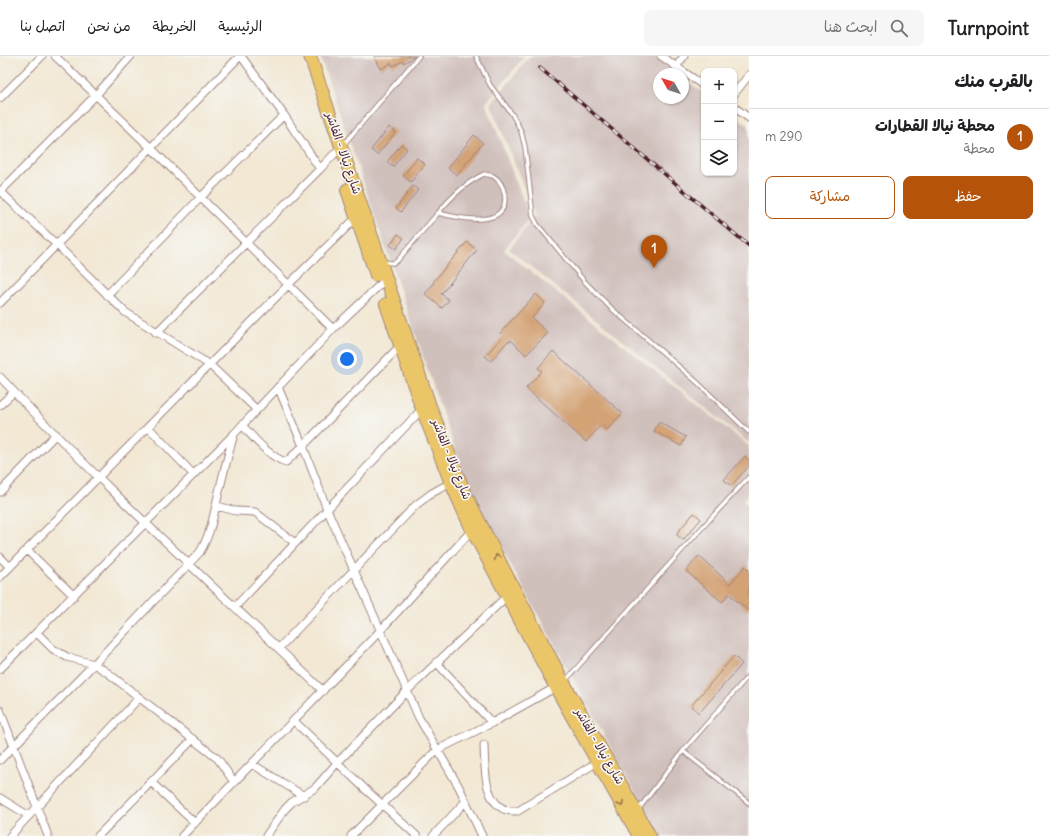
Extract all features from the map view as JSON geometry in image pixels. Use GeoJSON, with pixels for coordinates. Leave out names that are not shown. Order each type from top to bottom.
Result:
{"type":"FeatureCollection","features":[{"type":"Feature","properties":{"kind":"highway","name":"شارع نيالا - الفاشر"},"geometry":{"type":"LineString","coordinates":[[302,56],[338,150],[382,281],[430,406],[472,530],[507,596],[602,759],[641,833]]}},
{"type":"Feature","properties":{"kind":"highway","name":"شارع نيالا - الفاشر"},"geometry":{"type":"LineString","coordinates":[[310,56],[338,150]]}},
{"type":"Feature","properties":{"kind":"highway","name":"شارع نيالا - الفاشر"},"geometry":{"type":"LineString","coordinates":[[356,201],[356,218],[375,260]]}},
{"type":"Feature","properties":{"kind":"highway","name":"شارع نيالا - الفاشر"},"geometry":{"type":"LineString","coordinates":[[382,281],[400,346],[422,409],[455,481],[501,565],[560,685]]}},
{"type":"Feature","properties":{"kind":"street"},"geometry":{"type":"LineString","coordinates":[[0,98],[42,56]]}},
{"type":"Feature","properties":{"kind":"street"},"geometry":{"type":"LineString","coordinates":[[55,56],[152,148],[333,329]]}},
{"type":"Feature","properties":{"kind":"street"},"geometry":{"type":"LineString","coordinates":[[131,56],[96,95],[0,192],[57,244],[125,312],[156,333],[210,365],[256,410]]}},
{"type":"Feature","properties":{"kind":"street"},"geometry":{"type":"LineString","coordinates":[[0,303],[240,56],[284,115],[320,169]]}},
{"type":"Feature","properties":{"kind":"street"},"geometry":{"type":"LineString","coordinates":[[661,56],[701,84]]}},
{"type":"Feature","properties":{"kind":"street"},"geometry":{"type":"LineString","coordinates":[[676,67],[684,56]]}},
{"type":"Feature","properties":{"kind":"street"},"geometry":{"type":"LineString","coordinates":[[737,90],[749,75]]}},
{"type":"Feature","properties":{"kind":"street"},"geometry":{"type":"LineString","coordinates":[[737,109],[749,118]]}},
{"type":"Feature","properties":{"kind":"street"},"geometry":{"type":"LineString","coordinates":[[107,295],[284,115]]}},
{"type":"Feature","properties":{"kind":"street"},"geometry":{"type":"LineString","coordinates":[[156,333],[338,150]]}},
{"type":"Feature","properties":{"kind":"street"},"geometry":{"type":"LineString","coordinates":[[0,577],[356,218]]}},
{"type":"Feature","properties":{"kind":"street"},"geometry":{"type":"LineString","coordinates":[[0,670],[234,434],[333,329],[382,281]]}},
{"type":"Feature","properties":{"kind":"street"},"geometry":{"type":"LineString","coordinates":[[242,425],[262,445],[280,460],[286,462],[400,346]]}},
{"type":"Feature","properties":{"kind":"street"},"geometry":{"type":"LineString","coordinates":[[0,377],[145,523],[323,691]]}},
{"type":"Feature","properties":{"kind":"street"},"geometry":{"type":"LineString","coordinates":[[278,387],[303,446],[327,509],[419,718],[459,787],[482,836]]}},
{"type":"Feature","properties":{"kind":"street"},"geometry":{"type":"LineString","coordinates":[[0,405],[14,392]]}},
{"type":"Feature","properties":{"kind":"street"},"geometry":{"type":"LineString","coordinates":[[235,607],[422,409]]}},
{"type":"Feature","properties":{"kind":"street"},"geometry":{"type":"LineString","coordinates":[[148,427],[193,474]]}},
{"type":"Feature","properties":{"kind":"street"},"geometry":{"type":"LineString","coordinates":[[0,492],[56,434]]}},
{"type":"Feature","properties":{"kind":"street"},"geometry":{"type":"LineString","coordinates":[[0,760],[94,664],[200,552],[207,540],[217,506],[219,489],[234,434]]}},
{"type":"Feature","properties":{"kind":"street"},"geometry":{"type":"LineString","coordinates":[[279,648],[353,569],[416,505],[432,492],[455,481]]}},
{"type":"Feature","properties":{"kind":"street"},"geometry":{"type":"LineString","coordinates":[[217,506],[236,511],[255,512],[295,543]]}},
{"type":"Feature","properties":{"kind":"street"},"geometry":{"type":"LineString","coordinates":[[182,836],[380,631],[472,530]]}},
{"type":"Feature","properties":{"kind":"street"},"geometry":{"type":"LineString","coordinates":[[27,550],[74,596]]}},
{"type":"Feature","properties":{"kind":"street"},"geometry":{"type":"LineString","coordinates":[[0,557],[10,567]]}},
{"type":"Feature","properties":{"kind":"street"},"geometry":{"type":"LineString","coordinates":[[266,836],[285,809],[292,802],[315,788],[407,690],[507,596]]}},
{"type":"Feature","properties":{"kind":"street"},"geometry":{"type":"LineString","coordinates":[[37,633],[53,649],[67,657],[94,664],[108,673],[218,759],[234,782]]}},
{"type":"Feature","properties":{"kind":"street"},"geometry":{"type":"LineString","coordinates":[[436,662],[492,723]]}},
{"type":"Feature","properties":{"kind":"street"},"geometry":{"type":"LineString","coordinates":[[351,836],[437,750],[492,723],[560,685]]}},
{"type":"Feature","properties":{"kind":"street"},"geometry":{"type":"LineString","coordinates":[[10,836],[139,698]]}},
{"type":"Feature","properties":{"kind":"street"},"geometry":{"type":"LineString","coordinates":[[0,710],[48,836]]}},
{"type":"Feature","properties":{"kind":"street"},"geometry":{"type":"LineString","coordinates":[[294,721],[337,763],[417,836]]}},
{"type":"Feature","properties":{"kind":"street"},"geometry":{"type":"LineString","coordinates":[[98,836],[193,739]]}},
{"type":"Feature","properties":{"kind":"street"},"geometry":{"type":"LineString","coordinates":[[484,746],[485,772],[489,792],[497,804],[506,810],[518,811],[602,759]]}},
{"type":"Feature","properties":{"kind":"street"},"geometry":{"type":"LineString","coordinates":[[252,764],[304,796]]}},
{"type":"Feature","properties":{"kind":"street"},"geometry":{"type":"LineString","coordinates":[[151,782],[195,823]]}},
{"type":"Feature","properties":{"kind":"street"},"geometry":{"type":"LineString","coordinates":[[0,798],[29,816]]}},
{"type":"Feature","properties":{"kind":"street"},"geometry":{"type":"LineString","coordinates":[[433,836],[466,801]]}},
{"type":"Feature","properties":{"kind":"lane"},"geometry":{"type":"LineString","coordinates":[[338,150],[419,56]]}},
{"type":"Feature","properties":{"kind":"lane"},"geometry":{"type":"LineString","coordinates":[[476,56],[490,85],[512,114],[521,131],[525,147],[533,216],[537,224],[585,282],[611,308],[697,382],[749,432]]}},
{"type":"Feature","properties":{"kind":"lane"},"geometry":{"type":"LineString","coordinates":[[375,260],[393,263],[397,261],[449,200],[474,179],[484,174],[493,176],[498,180],[505,195],[502,211],[491,217],[471,219],[458,218],[438,213]]}},
{"type":"Feature","properties":{"kind":"lane"},"geometry":{"type":"LineString","coordinates":[[560,685],[749,478]]}},
{"type":"Feature","properties":{"kind":"lane"},"geometry":{"type":"LineString","coordinates":[[633,816],[683,751],[749,675]]}},
{"type":"Feature","properties":{"kind":"lane"},"geometry":{"type":"LineString","coordinates":[[683,751],[749,803]]}},
{"type":"Feature","properties":{"kind":"shaded area"},"geometry":{"type":"Polygon","coordinates":[[[320,56],[525,56],[486,103],[530,218],[504,250],[749,446],[749,493],[743,501],[749,507],[749,836],[661,836],[644,808],[467,485],[320,56]]]}},
{"type":"Feature","properties":{"kind":"shaded area"},"geometry":{"type":"Polygon","coordinates":[[[530,56],[653,56],[670,68],[653,68],[653,104],[689,104],[689,82],[701,91],[701,176],[737,176],[737,117],[749,126],[749,443],[509,249],[535,216],[491,104],[530,56]]]}},
{"type":"Feature","properties":{"kind":"building"},"geometry":{"type":"Polygon","coordinates":[[[374,56],[415,56],[404,63],[403,61],[393,66],[391,63],[381,69],[374,56]]]}},
{"type":"Feature","properties":{"kind":"building"},"geometry":{"type":"Polygon","coordinates":[[[389,127],[396,132],[377,155],[371,150],[389,127]]]}},
{"type":"Feature","properties":{"kind":"building"},"geometry":{"type":"Polygon","coordinates":[[[474,135],[483,143],[457,175],[448,168],[474,135]]]}},
{"type":"Feature","properties":{"kind":"building"},"geometry":{"type":"Polygon","coordinates":[[[401,144],[407,149],[393,167],[387,162],[401,144]]]}},
{"type":"Feature","properties":{"kind":"building"},"geometry":{"type":"Polygon","coordinates":[[[417,158],[425,164],[411,182],[403,176],[417,158]]]}},
{"type":"Feature","properties":{"kind":"building"},"geometry":{"type":"Polygon","coordinates":[[[413,186],[418,190],[401,212],[396,208],[413,186]]]}},
{"type":"Feature","properties":{"kind":"building"},"geometry":{"type":"Polygon","coordinates":[[[398,234],[404,238],[396,249],[390,245],[398,234]]]}},
{"type":"Feature","properties":{"kind":"building"},"geometry":{"type":"Polygon","coordinates":[[[467,242],[477,250],[441,294],[449,300],[442,308],[425,294],[434,283],[433,282],[467,242]]]}},
{"type":"Feature","properties":{"kind":"building"},"geometry":{"type":"Polygon","coordinates":[[[536,294],[545,303],[532,318],[548,333],[526,355],[511,340],[510,342],[508,341],[491,361],[485,356],[503,336],[500,333],[536,294]]]}},
{"type":"Feature","properties":{"kind":"building"},"geometry":{"type":"Polygon","coordinates":[[[553,351],[622,413],[607,430],[601,425],[586,442],[526,388],[542,371],[538,368],[553,351]]]}},
{"type":"Feature","properties":{"kind":"building"},"geometry":{"type":"Polygon","coordinates":[[[659,422],[686,437],[681,446],[654,431],[659,422]]]}},
{"type":"Feature","properties":{"kind":"building"},"geometry":{"type":"Polygon","coordinates":[[[745,456],[749,460],[749,466],[731,486],[724,480],[745,456]]]}},
{"type":"Feature","properties":{"kind":"building"},"geometry":{"type":"Polygon","coordinates":[[[694,513],[701,519],[683,540],[676,534],[694,513]]]}},
{"type":"Feature","properties":{"kind":"building"},"geometry":{"type":"Polygon","coordinates":[[[699,556],[730,584],[745,566],[749,570],[749,611],[729,594],[722,602],[686,571],[699,556]]]}},
{"type":"Feature","properties":{"kind":"building"},"geometry":{"type":"Polygon","coordinates":[[[734,656],[742,664],[699,713],[691,706],[734,656]]]}},
{"type":"Feature","properties":{"kind":"railway"},"geometry":{"type":"LineString","coordinates":[[540,68],[749,246]]}},
{"type":"Feature","properties":{"kind":"place","name":"محطة نيالا القطارات"},"geometry":{"type":"Point","coordinates":[654,268]}}]}
